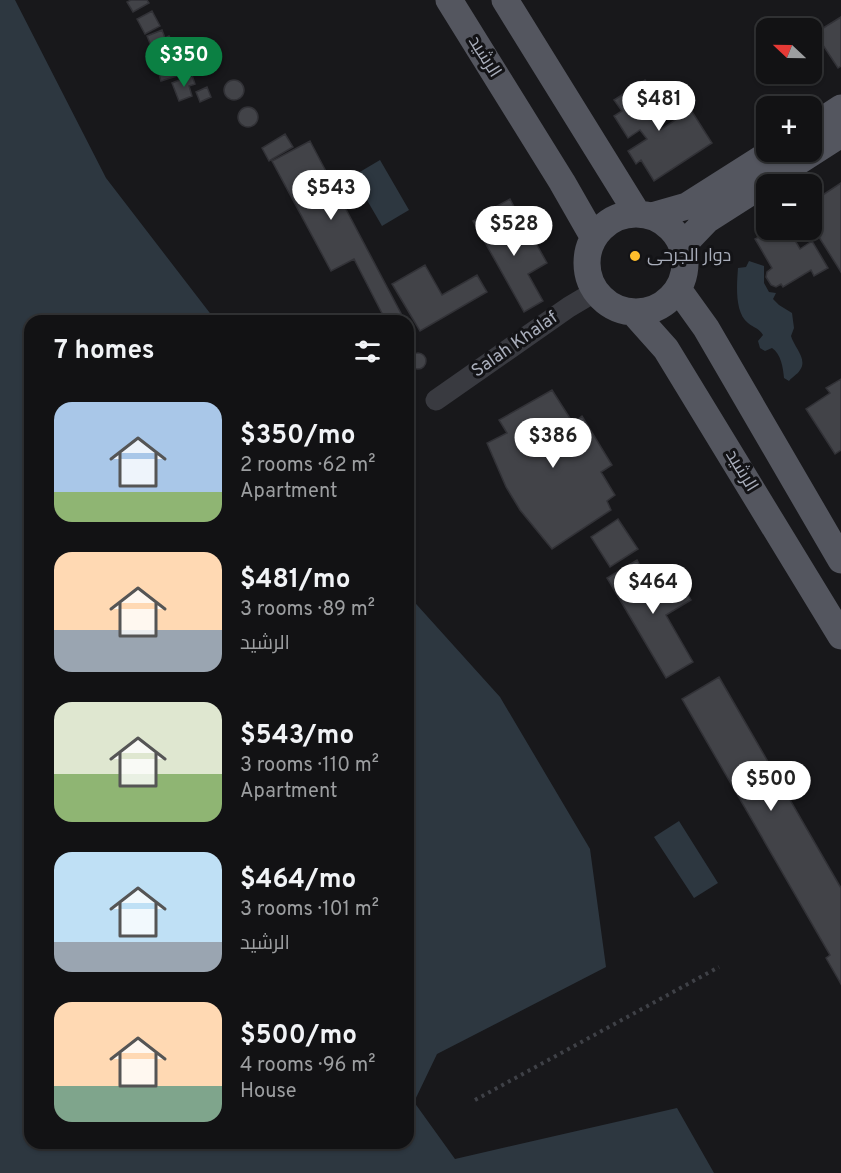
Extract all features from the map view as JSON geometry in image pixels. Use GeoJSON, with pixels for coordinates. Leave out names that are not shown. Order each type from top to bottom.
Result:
{"type":"FeatureCollection","features":[{"type":"Feature","properties":{"kind":"main road","name":"الرشيد"},"geometry":{"type":"LineString","coordinates":[[449,0],[562,182],[594,238]]}},
{"type":"Feature","properties":{"kind":"main road"},"geometry":{"type":"LineString","coordinates":[[505,0],[645,215],[665,222],[676,233],[682,245],[684,276],[672,298],[654,310],[633,312],[610,305],[596,291],[588,275],[589,250],[594,238],[602,228],[612,220],[624,215],[645,215],[687,206],[756,162]]}},
{"type":"Feature","properties":{"kind":"main road"},"geometry":{"type":"LineString","coordinates":[[822,120],[841,108]]}},
{"type":"Feature","properties":{"kind":"main road"},"geometry":{"type":"LineString","coordinates":[[682,245],[707,220],[841,134]]}},
{"type":"Feature","properties":{"kind":"main road"},"geometry":{"type":"LineString","coordinates":[[678,289],[709,334],[841,560]]}},
{"type":"Feature","properties":{"kind":"main road","name":"الرشيد"},"geometry":{"type":"LineString","coordinates":[[633,312],[666,349],[841,636]]}},
{"type":"Feature","properties":{"kind":"street","name":"Salah Khalaf"},"geometry":{"type":"LineString","coordinates":[[436,400],[569,307],[596,291]]}},
{"type":"Feature","properties":{"kind":"path"},"geometry":{"type":"LineString","coordinates":[[475,1100],[718,967]]}},
{"type":"Feature","properties":{"kind":"shaded area"},"geometry":{"type":"Polygon","coordinates":[[[0,0],[15,0],[106,178],[211,315],[24,315],[24,1149],[414,1149],[414,1102],[455,1159],[677,1108],[714,1173],[0,1173],[0,0]]]}},
{"type":"Feature","properties":{"kind":"shaded area"},"geometry":{"type":"Polygon","coordinates":[[[380,160],[409,210],[382,226],[353,176],[380,160]]]}},
{"type":"Feature","properties":{"kind":"shaded area"},"geometry":{"type":"Polygon","coordinates":[[[749,261],[764,266],[764,283],[769,292],[776,293],[773,299],[792,313],[794,328],[791,336],[800,353],[802,366],[789,381],[784,378],[778,354],[772,348],[765,351],[760,348],[758,341],[763,335],[748,323],[740,312],[737,297],[738,268],[746,267],[749,261]]]}},
{"type":"Feature","properties":{"kind":"shaded area"},"geometry":{"type":"Polygon","coordinates":[[[414,602],[500,697],[590,849],[606,967],[437,1054],[414,1102],[414,602]]]}},
{"type":"Feature","properties":{"kind":"shaded area"},"geometry":{"type":"Polygon","coordinates":[[[679,821],[718,883],[694,898],[654,837],[679,821]]]}},
{"type":"Feature","properties":{"kind":"building"},"geometry":{"type":"Polygon","coordinates":[[[147,0],[149,3],[133,12],[127,2],[147,0]]]}},
{"type":"Feature","properties":{"kind":"building"},"geometry":{"type":"Polygon","coordinates":[[[152,11],[160,26],[145,34],[137,19],[152,11]]]}},
{"type":"Feature","properties":{"kind":"building"},"geometry":{"type":"Polygon","coordinates":[[[841,17],[841,66],[838,68],[822,44],[822,29],[841,17]]]}},
{"type":"Feature","properties":{"kind":"building"},"geometry":{"type":"Polygon","coordinates":[[[162,30],[165,38],[169,36],[174,45],[154,53],[147,36],[162,30]]]}},
{"type":"Feature","properties":{"kind":"building"},"geometry":{"type":"Polygon","coordinates":[[[173,50],[180,75],[161,81],[154,56],[173,50]]]}},
{"type":"Feature","properties":{"kind":"building"},"geometry":{"type":"Polygon","coordinates":[[[192,75],[195,84],[189,86],[192,96],[179,101],[172,83],[192,75]]]}},
{"type":"Feature","properties":{"kind":"building"},"geometry":{"type":"Polygon","coordinates":[[[230,80],[238,80],[244,86],[244,94],[238,100],[230,100],[224,94],[224,86],[230,80]]]}},
{"type":"Feature","properties":{"kind":"building"},"geometry":{"type":"Polygon","coordinates":[[[645,80],[666,113],[654,121],[660,130],[691,110],[712,143],[654,181],[641,160],[636,164],[628,151],[647,139],[640,130],[628,138],[614,116],[622,111],[614,100],[645,80]]]}},
{"type":"Feature","properties":{"kind":"building"},"geometry":{"type":"Polygon","coordinates":[[[207,87],[211,97],[200,102],[196,92],[207,87]]]}},
{"type":"Feature","properties":{"kind":"building"},"geometry":{"type":"Polygon","coordinates":[[[248,107],[255,110],[258,117],[255,124],[248,127],[241,124],[238,117],[241,110],[248,107]]]}},
{"type":"Feature","properties":{"kind":"building"},"geometry":{"type":"Polygon","coordinates":[[[285,134],[293,147],[269,161],[262,148],[285,134]]]}},
{"type":"Feature","properties":{"kind":"building"},"geometry":{"type":"Polygon","coordinates":[[[310,141],[402,315],[383,315],[354,259],[331,271],[272,161],[310,141]]]}},
{"type":"Feature","properties":{"kind":"building"},"geometry":{"type":"Polygon","coordinates":[[[841,183],[841,272],[821,240],[822,195],[841,183]]]}},
{"type":"Feature","properties":{"kind":"building"},"geometry":{"type":"Polygon","coordinates":[[[510,199],[520,218],[508,225],[497,206],[510,199]]]}},
{"type":"Feature","properties":{"kind":"building"},"geometry":{"type":"Polygon","coordinates":[[[492,211],[504,231],[523,220],[547,263],[528,274],[543,301],[524,312],[473,221],[492,211]]]}},
{"type":"Feature","properties":{"kind":"building"},"geometry":{"type":"Polygon","coordinates":[[[755,239],[795,240],[800,249],[812,241],[828,268],[814,276],[811,270],[783,287],[781,284],[776,287],[771,285],[766,277],[767,272],[772,268],[755,239]]]}},
{"type":"Feature","properties":{"kind":"building"},"geometry":{"type":"Polygon","coordinates":[[[425,265],[442,295],[477,275],[487,292],[420,331],[414,321],[414,315],[410,315],[392,284],[425,265]]]}},
{"type":"Feature","properties":{"kind":"building"},"geometry":{"type":"Polygon","coordinates":[[[421,353],[426,358],[424,367],[414,368],[414,354],[421,353]]]}},
{"type":"Feature","properties":{"kind":"building"},"geometry":{"type":"Polygon","coordinates":[[[841,379],[841,450],[835,454],[806,409],[830,393],[826,388],[841,379]]]}},
{"type":"Feature","properties":{"kind":"building"},"geometry":{"type":"Polygon","coordinates":[[[552,390],[573,423],[582,416],[612,465],[601,472],[615,495],[607,501],[611,510],[552,549],[520,510],[506,487],[487,443],[507,433],[499,420],[552,390]]]}},
{"type":"Feature","properties":{"kind":"building"},"geometry":{"type":"Polygon","coordinates":[[[618,519],[638,549],[610,567],[591,537],[618,519]]]}},
{"type":"Feature","properties":{"kind":"building"},"geometry":{"type":"Polygon","coordinates":[[[637,560],[656,593],[679,579],[691,600],[666,615],[693,662],[666,678],[607,578],[637,560]]]}},
{"type":"Feature","properties":{"kind":"building"},"geometry":{"type":"Polygon","coordinates":[[[719,677],[841,888],[841,984],[826,958],[830,955],[682,699],[719,677]]]}},
{"type":"Feature","properties":{"kind":"place","name":"دوار الجرحى"},"geometry":{"type":"Point","coordinates":[635,256]}}]}
